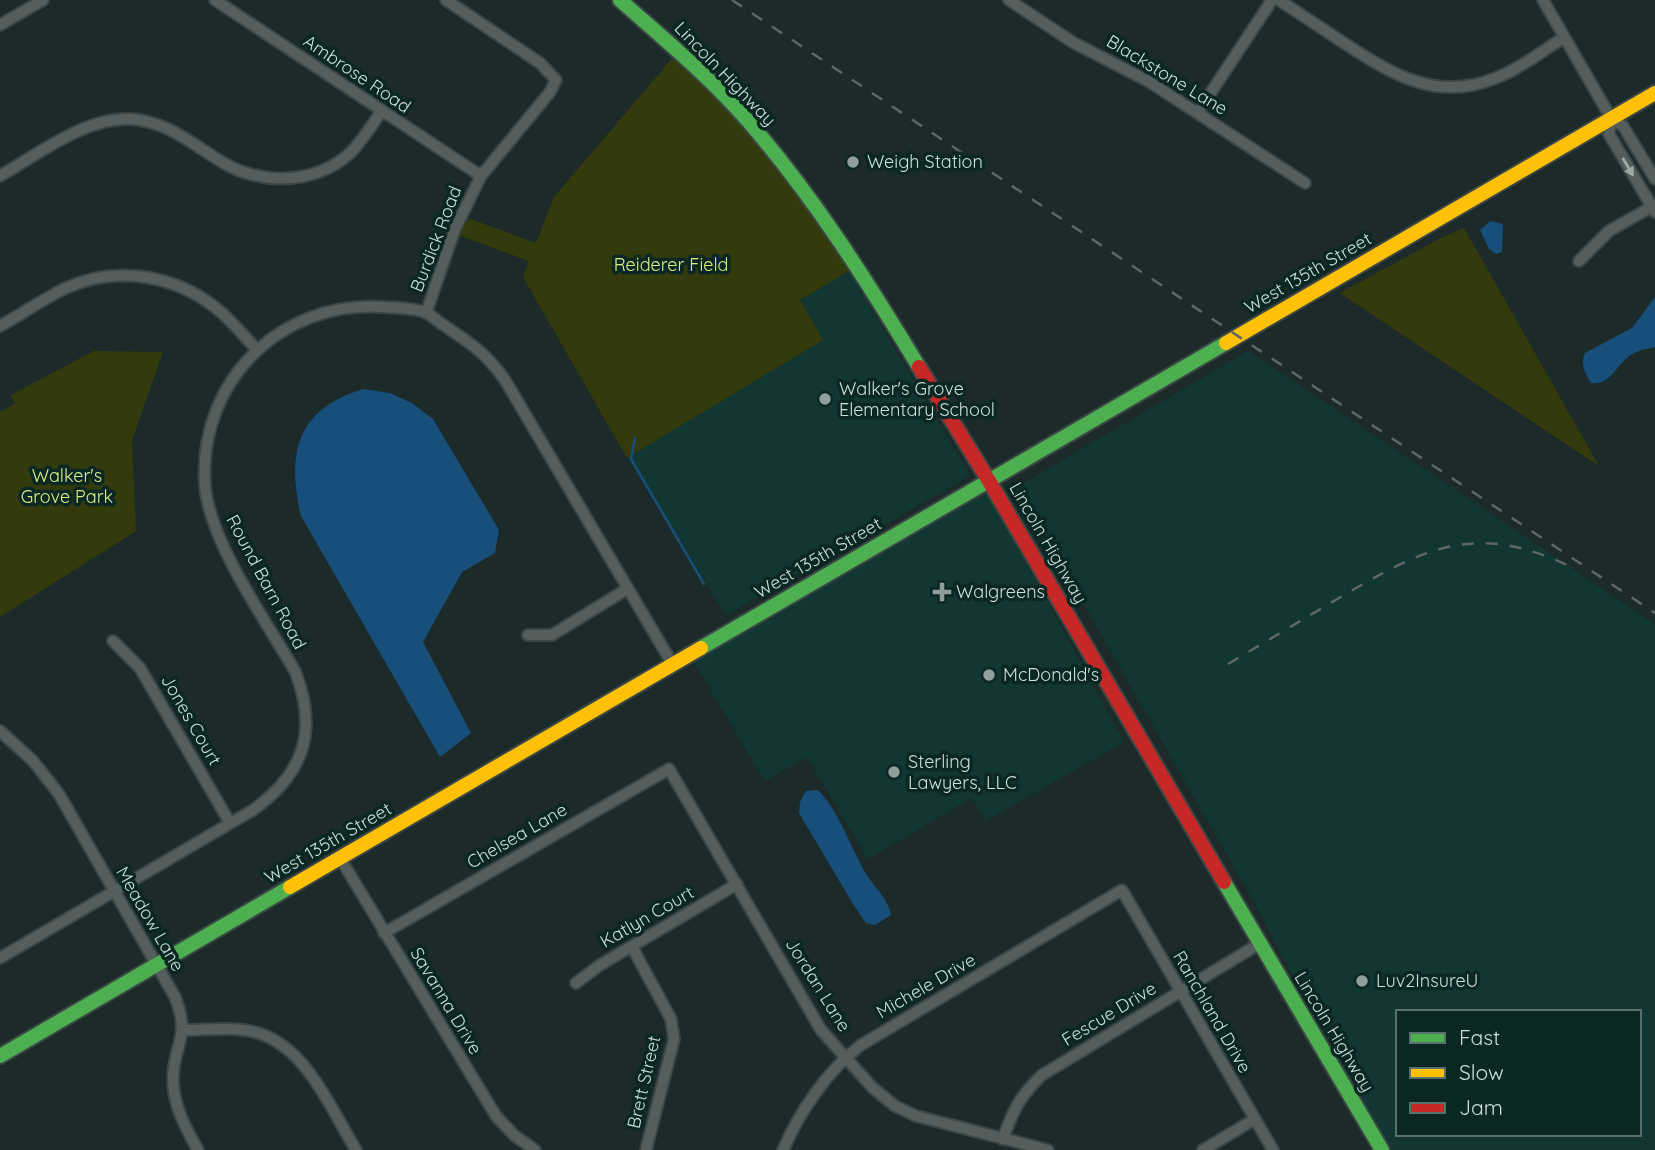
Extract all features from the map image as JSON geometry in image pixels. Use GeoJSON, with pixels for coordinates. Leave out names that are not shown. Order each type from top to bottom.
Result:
{"type":"FeatureCollection","features":[{"type":"Feature","properties":{"kind":"street"},"geometry":{"type":"LineString","coordinates":[[0,25],[43,0]]}},
{"type":"Feature","properties":{"kind":"street","name":"Ambrose Road"},"geometry":{"type":"LineString","coordinates":[[215,0],[481,176]]}},
{"type":"Feature","properties":{"kind":"street","name":"Burdick Road"},"geometry":{"type":"LineString","coordinates":[[426,313],[455,229],[481,176],[550,92],[556,80],[540,63],[446,0]]}},
{"type":"Feature","properties":{"kind":"street","name":"Lincoln Highway"},"geometry":{"type":"LineString","coordinates":[[620,0],[747,120],[805,191],[855,262],[989,481],[1382,1150]]}},
{"type":"Feature","properties":{"kind":"street","name":"Blackstone Lane"},"geometry":{"type":"LineString","coordinates":[[1009,0],[1074,43],[1118,64],[1198,112],[1305,183]]}},
{"type":"Feature","properties":{"kind":"street"},"geometry":{"type":"LineString","coordinates":[[1198,112],[1272,0]]}},
{"type":"Feature","properties":{"kind":"street"},"geometry":{"type":"LineString","coordinates":[[1279,0],[1385,70],[1413,82],[1440,87],[1469,86],[1494,79],[1563,38]]}},
{"type":"Feature","properties":{"kind":"street"},"geometry":{"type":"LineString","coordinates":[[1543,0],[1611,118],[1623,126],[1655,179]]}},
{"type":"Feature","properties":{"kind":"street","name":"West 135th Street"},"geometry":{"type":"LineString","coordinates":[[0,1056],[1655,93]]}},
{"type":"Feature","properties":{"kind":"street"},"geometry":{"type":"LineString","coordinates":[[0,176],[78,131],[105,121],[128,119],[151,122],[173,130],[229,165],[251,175],[277,180],[304,177],[331,166],[348,155],[381,112]]}},
{"type":"Feature","properties":{"kind":"street"},"geometry":{"type":"LineString","coordinates":[[1579,261],[1609,231],[1654,208],[1609,134],[1611,118]]}},
{"type":"Feature","properties":{"kind":"street"},"geometry":{"type":"LineString","coordinates":[[0,326],[66,288],[93,279],[119,275],[147,277],[174,284],[199,296],[223,314],[257,350]]}},
{"type":"Feature","properties":{"kind":"street","name":"Round Barn Road"},"geometry":{"type":"LineString","coordinates":[[1,955],[267,800],[285,783],[297,765],[305,740],[303,693],[295,671],[221,543],[205,488],[204,457],[210,427],[222,396],[236,373],[257,350],[288,327],[313,316],[368,306],[426,313],[468,340],[489,359],[505,380],[673,665]]}},
{"type":"Feature","properties":{"kind":"street"},"geometry":{"type":"LineString","coordinates":[[528,635],[552,635],[628,589]]}},
{"type":"Feature","properties":{"kind":"street","name":"Jones Court"},"geometry":{"type":"LineString","coordinates":[[113,641],[140,668],[230,823]]}},
{"type":"Feature","properties":{"kind":"street","name":"Meadow Lane"},"geometry":{"type":"LineString","coordinates":[[0,730],[33,761],[58,794],[175,998],[181,1012],[183,1030],[173,1077],[176,1107],[198,1150]]}},
{"type":"Feature","properties":{"kind":"street","name":"Jordan Lane"},"geometry":{"type":"LineString","coordinates":[[669,769],[821,1030],[872,1087],[895,1106],[916,1116],[1048,1150]]}},
{"type":"Feature","properties":{"kind":"street","name":"Chelsea Lane"},"geometry":{"type":"LineString","coordinates":[[384,933],[669,769]]}},
{"type":"Feature","properties":{"kind":"street","name":"Savanna Drive"},"geometry":{"type":"LineString","coordinates":[[340,858],[496,1116],[515,1136],[535,1150]]}},
{"type":"Feature","properties":{"kind":"street","name":"Katlyn Court"},"geometry":{"type":"LineString","coordinates":[[576,983],[600,965],[737,884]]}},
{"type":"Feature","properties":{"kind":"street","name":"Michele Drive"},"geometry":{"type":"LineString","coordinates":[[783,1150],[799,1118],[844,1058],[874,1036],[1122,890]]}},
{"type":"Feature","properties":{"kind":"street","name":"Ranchland Drive"},"geometry":{"type":"LineString","coordinates":[[1122,890],[1273,1150]]}},
{"type":"Feature","properties":{"kind":"street","name":"Fescue Drive"},"geometry":{"type":"LineString","coordinates":[[1003,1139],[1013,1110],[1026,1091],[1042,1075],[1259,944]]}},
{"type":"Feature","properties":{"kind":"street","name":"Brett Street"},"geometry":{"type":"LineString","coordinates":[[632,947],[671,1020],[674,1038],[646,1150]]}},
{"type":"Feature","properties":{"kind":"street"},"geometry":{"type":"LineString","coordinates":[[183,1030],[257,1032],[292,1051],[307,1069],[356,1150]]}},
{"type":"Feature","properties":{"kind":"street"},"geometry":{"type":"LineString","coordinates":[[1203,1150],[1255,1119]]}},
{"type":"Feature","properties":{"kind":"shaded area","name":"Walker's Grove Elementary School"},"geometry":{"type":"Polygon","coordinates":[[[849,271],[970,476],[726,615],[627,458],[823,340],[800,300],[849,271]]]}},
{"type":"Feature","properties":{"kind":"shaded area"},"geometry":{"type":"Polygon","coordinates":[[[1248,351],[1655,624],[1655,1150],[1389,1150],[1262,916],[1017,487],[1248,351]]]}},
{"type":"Feature","properties":{"kind":"shaded area"},"geometry":{"type":"Polygon","coordinates":[[[987,491],[1124,742],[985,821],[972,798],[868,859],[807,757],[765,781],[694,662],[987,491]]]}},
{"type":"Feature","properties":{"kind":"green space","name":"Reiderer Field"},"geometry":{"type":"Polygon","coordinates":[[[675,55],[752,137],[822,224],[849,271],[800,300],[823,340],[627,458],[523,277],[529,261],[458,235],[465,217],[536,243],[554,197],[675,55]]]}},
{"type":"Feature","properties":{"kind":"green space"},"geometry":{"type":"Polygon","coordinates":[[[1464,228],[1599,466],[1340,293],[1464,228]]]}},
{"type":"Feature","properties":{"kind":"green space","name":"Walker's Grove Park"},"geometry":{"type":"Polygon","coordinates":[[[94,351],[163,352],[132,440],[136,531],[0,617],[0,412],[15,404],[11,395],[94,351]]]}},
{"type":"Feature","properties":{"kind":"water"},"geometry":{"type":"Polygon","coordinates":[[[1490,221],[1503,224],[1502,252],[1496,254],[1489,249],[1480,230],[1490,221]]]}},
{"type":"Feature","properties":{"kind":"water"},"geometry":{"type":"Polygon","coordinates":[[[1655,297],[1655,347],[1632,354],[1609,378],[1591,383],[1584,369],[1585,353],[1632,328],[1655,297]]]}},
{"type":"Feature","properties":{"kind":"water"},"geometry":{"type":"Polygon","coordinates":[[[364,389],[390,393],[412,403],[433,419],[499,530],[495,553],[462,572],[423,642],[471,733],[440,757],[301,516],[295,472],[302,436],[311,421],[324,408],[341,397],[364,389]]]}},
{"type":"Feature","properties":{"kind":"water"},"geometry":{"type":"Polygon","coordinates":[[[818,790],[840,821],[868,877],[887,904],[891,915],[875,925],[866,923],[853,904],[799,813],[800,802],[806,791],[818,790]]]}},
{"type":"Feature","properties":{"kind":"waterway"},"geometry":{"type":"LineString","coordinates":[[635,438],[631,459],[704,584]]}},
{"type":"Feature","properties":{"kind":"railway"},"geometry":{"type":"LineString","coordinates":[[732,0],[1655,613]]}},
{"type":"Feature","properties":{"kind":"railway"},"geometry":{"type":"LineString","coordinates":[[1228,664],[1370,580],[1426,553],[1480,543],[1509,546],[1540,554],[1575,569]]}},
{"type":"Feature","properties":{"kind":"traffic: fast"},"geometry":{"type":"LineString","coordinates":[[620,0],[718,89],[772,150],[839,240],[919,367]]}},
{"type":"Feature","properties":{"kind":"traffic: fast"},"geometry":{"type":"LineString","coordinates":[[701,648],[1226,343]]}},
{"type":"Feature","properties":{"kind":"traffic: fast"},"geometry":{"type":"LineString","coordinates":[[1224,882],[1382,1150]]}},
{"type":"Feature","properties":{"kind":"traffic: fast"},"geometry":{"type":"LineString","coordinates":[[0,1056],[290,887]]}},
{"type":"Feature","properties":{"kind":"traffic: slow"},"geometry":{"type":"LineString","coordinates":[[1226,343],[1655,93]]}},
{"type":"Feature","properties":{"kind":"traffic: slow"},"geometry":{"type":"LineString","coordinates":[[290,887],[701,648]]}},
{"type":"Feature","properties":{"kind":"traffic: jam"},"geometry":{"type":"LineString","coordinates":[[919,367],[989,481],[1224,882]]}},
{"type":"Feature","properties":{"kind":"place","name":"Weigh Station"},"geometry":{"type":"Point","coordinates":[853,162]}},
{"type":"Feature","properties":{"kind":"place","name":"Walker's Grove Elementary School"},"geometry":{"type":"Point","coordinates":[825,399]}},
{"type":"Feature","properties":{"kind":"place","name":"Walgreens"},"geometry":{"type":"Point","coordinates":[942,592]}},
{"type":"Feature","properties":{"kind":"place","name":"McDonald's"},"geometry":{"type":"Point","coordinates":[989,675]}},
{"type":"Feature","properties":{"kind":"place","name":"Sterling Lawyers, LLC"},"geometry":{"type":"Point","coordinates":[894,772]}},
{"type":"Feature","properties":{"kind":"place","name":"Luv2InsureU"},"geometry":{"type":"Point","coordinates":[1362,981]}}]}
